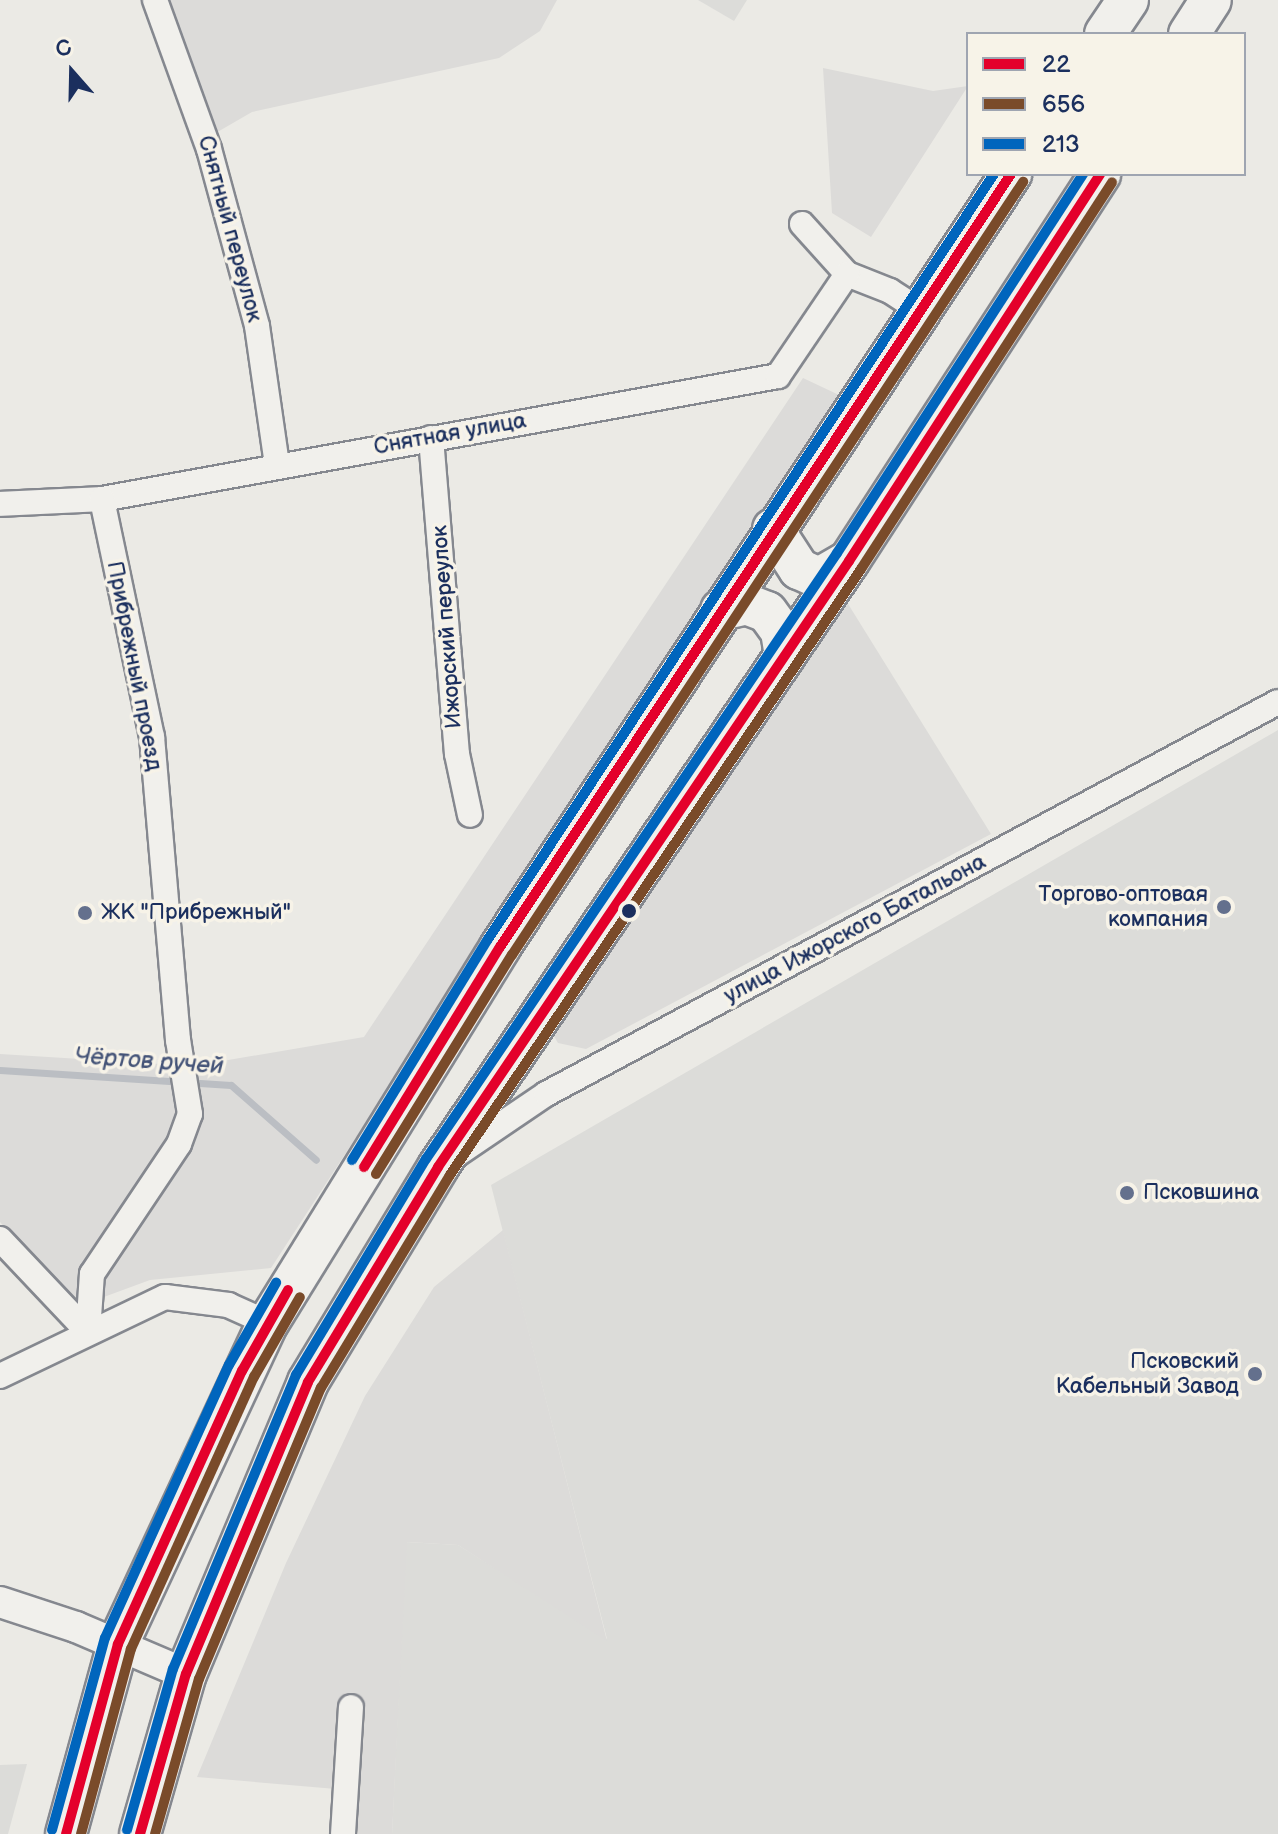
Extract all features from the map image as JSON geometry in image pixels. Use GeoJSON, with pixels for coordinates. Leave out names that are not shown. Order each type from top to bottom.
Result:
{"type":"FeatureCollection","features":[{"type":"Feature","properties":{"kind":"highway"},"geometry":{"type":"LineString","coordinates":[[1106,32],[1128,0]]}},
{"type":"Feature","properties":{"kind":"highway"},"geometry":{"type":"LineString","coordinates":[[1190,32],[1211,0]]}},
{"type":"Feature","properties":{"kind":"highway"},"geometry":{"type":"LineString","coordinates":[[66,1834],[118,1644],[268,1323],[500,947],[773,529],[1010,176]]}},
{"type":"Feature","properties":{"kind":"highway"},"geometry":{"type":"LineString","coordinates":[[140,1834],[186,1674],[308,1382],[438,1167],[849,561],[1099,176]]}},
{"type":"Feature","properties":{"kind":"highway"},"geometry":{"type":"LineString","coordinates":[[773,529],[799,569],[819,578],[849,561]]}},
{"type":"Feature","properties":{"kind":"highway"},"geometry":{"type":"LineString","coordinates":[[721,610],[746,604],[767,612],[781,631],[785,656]]}},
{"type":"Feature","properties":{"kind":"street","name":"Снятный переулок"},"geometry":{"type":"LineString","coordinates":[[155,0],[209,149],[257,326],[277,464]]}},
{"type":"Feature","properties":{"kind":"street"},"geometry":{"type":"LineString","coordinates":[[802,224],[847,274],[890,291],[921,311]]}},
{"type":"Feature","properties":{"kind":"street","name":"Снятная улица"},"geometry":{"type":"LineString","coordinates":[[0,504],[102,499],[277,464],[778,376],[847,274]]}},
{"type":"Feature","properties":{"kind":"street","name":"Ижорский переулок"},"geometry":{"type":"LineString","coordinates":[[431,438],[457,754],[470,815]]}},
{"type":"Feature","properties":{"kind":"street","name":"Прибрежный проезд"},"geometry":{"type":"LineString","coordinates":[[88,1332],[92,1274],[179,1144],[190,1114],[178,1040],[152,737],[102,499]]}},
{"type":"Feature","properties":{"kind":"street","name":"улица Ижорского Батальона"},"geometry":{"type":"LineString","coordinates":[[438,1167],[546,1094],[1278,702]]}},
{"type":"Feature","properties":{"kind":"street"},"geometry":{"type":"LineString","coordinates":[[0,1239],[88,1332]]}},
{"type":"Feature","properties":{"kind":"street"},"geometry":{"type":"LineString","coordinates":[[0,1376],[165,1297],[228,1305],[268,1323]]}},
{"type":"Feature","properties":{"kind":"street"},"geometry":{"type":"LineString","coordinates":[[0,1602],[118,1644],[186,1674]]}},
{"type":"Feature","properties":{"kind":"street"},"geometry":{"type":"LineString","coordinates":[[343,1834],[351,1707]]}},
{"type":"Feature","properties":{"kind":"shaded area"},"geometry":{"type":"Polygon","coordinates":[[[166,0],[557,0],[540,31],[499,58],[252,112],[214,134],[166,0]]]}},
{"type":"Feature","properties":{"kind":"shaded area"},"geometry":{"type":"Polygon","coordinates":[[[698,0],[747,0],[734,21],[698,0]]]}},
{"type":"Feature","properties":{"kind":"shaded area"},"geometry":{"type":"Polygon","coordinates":[[[823,68],[933,91],[966,86],[871,237],[832,213],[823,68]]]}},
{"type":"Feature","properties":{"kind":"shaded area"},"geometry":{"type":"Polygon","coordinates":[[[803,378],[839,395],[271,1268],[150,1280],[74,1308],[0,1222],[0,1054],[193,1066],[364,1037],[803,378]]]}},
{"type":"Feature","properties":{"kind":"shaded area"},"geometry":{"type":"Polygon","coordinates":[[[845,599],[991,834],[586,1049],[558,1043],[552,1033],[845,599]]]}},
{"type":"Feature","properties":{"kind":"shaded area"},"geometry":{"type":"Polygon","coordinates":[[[1278,730],[1278,1834],[392,1834],[406,1542],[458,1545],[607,1639],[491,1185],[1278,730]]]}},
{"type":"Feature","properties":{"kind":"shaded area"},"geometry":{"type":"Polygon","coordinates":[[[503,1230],[607,1641],[458,1545],[407,1542],[392,1834],[344,1834],[336,1789],[197,1777],[286,1563],[365,1396],[434,1287],[503,1230]]]}},
{"type":"Feature","properties":{"kind":"shaded area"},"geometry":{"type":"Polygon","coordinates":[[[27,1764],[8,1834],[0,1834],[0,1765],[27,1764]]]}},
{"type":"Feature","properties":{"kind":"waterway","name":"Чёртов ручей"},"geometry":{"type":"LineString","coordinates":[[0,1070],[231,1085],[316,1160]]}},
{"type":"Feature","properties":{"kind":"transit line","name":"213"},"geometry":{"type":"LineString","coordinates":[[352,1160],[488,939],[993,176]]}},
{"type":"Feature","properties":{"kind":"transit line","name":"22"},"geometry":{"type":"LineString","coordinates":[[364,1167],[500,947],[1010,176]]}},
{"type":"Feature","properties":{"kind":"transit line","name":"213"},"geometry":{"type":"LineString","coordinates":[[127,1830],[173,1669],[296,1375],[426,1159],[837,553],[1082,176]]}},
{"type":"Feature","properties":{"kind":"transit line","name":"22"},"geometry":{"type":"LineString","coordinates":[[140,1834],[186,1674],[308,1382],[438,1167],[849,561],[1099,176]]}},
{"type":"Feature","properties":{"kind":"transit line","name":"656"},"geometry":{"type":"LineString","coordinates":[[376,1174],[512,955],[1023,182]]}},
{"type":"Feature","properties":{"kind":"transit line","name":"656"},"geometry":{"type":"LineString","coordinates":[[155,1834],[199,1679],[321,1388],[450,1175],[861,569],[1112,182]]}},
{"type":"Feature","properties":{"kind":"transit line","name":"213"},"geometry":{"type":"LineString","coordinates":[[52,1830],[105,1638],[229,1365],[276,1283]]}},
{"type":"Feature","properties":{"kind":"transit line","name":"22"},"geometry":{"type":"LineString","coordinates":[[66,1834],[118,1644],[242,1371],[288,1290]]}},
{"type":"Feature","properties":{"kind":"transit line","name":"656"},"geometry":{"type":"LineString","coordinates":[[81,1834],[131,1649],[254,1377],[300,1297]]}},
{"type":"Feature","properties":{"kind":"place","name":"Торгово-оптовая компания"},"geometry":{"type":"Point","coordinates":[1224,907]}},
{"type":"Feature","properties":{"kind":"place","name":"ЖК \"Прибрежный\""},"geometry":{"type":"Point","coordinates":[85,913]}},
{"type":"Feature","properties":{"kind":"place","name":"Псковшина"},"geometry":{"type":"Point","coordinates":[1127,1193]}},
{"type":"Feature","properties":{"kind":"place","name":"Псковский Кабельный Завод"},"geometry":{"type":"Point","coordinates":[1255,1374]}}]}
